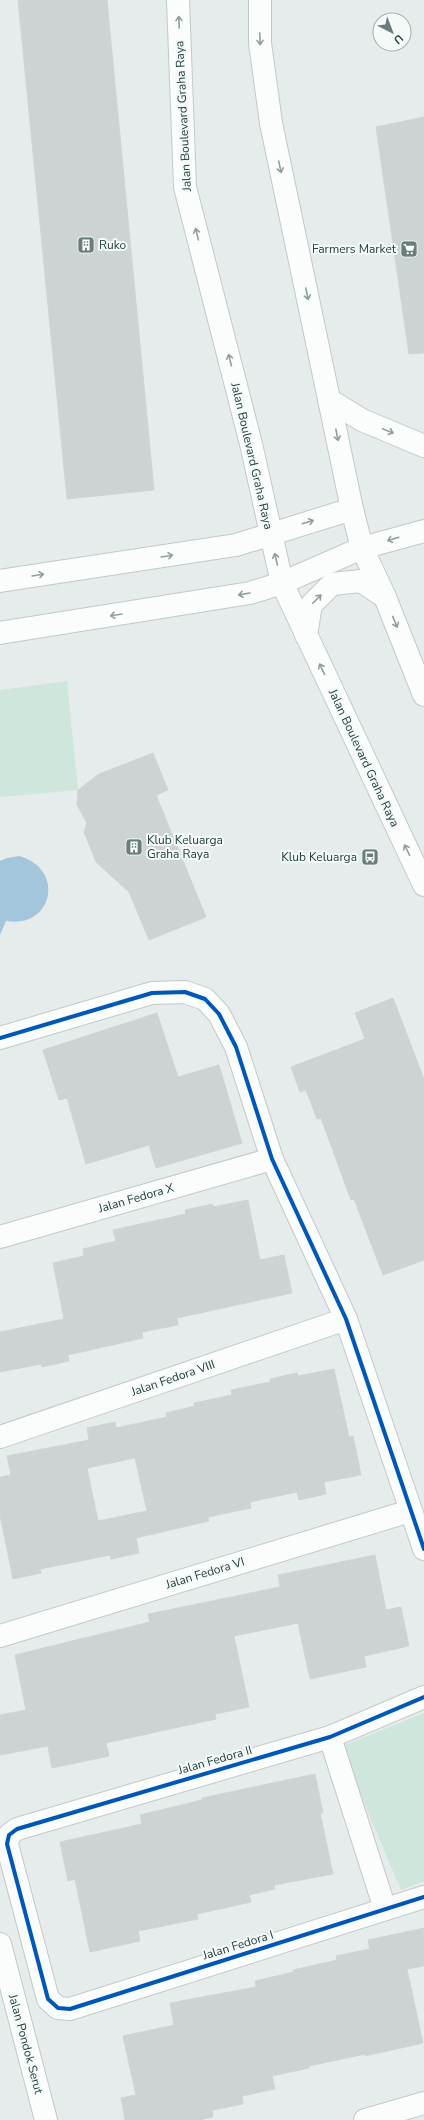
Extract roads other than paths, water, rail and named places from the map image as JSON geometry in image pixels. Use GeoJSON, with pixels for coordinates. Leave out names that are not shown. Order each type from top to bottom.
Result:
{"type":"FeatureCollection","features":[{"type":"Feature","properties":{"kind":"street","name":"Jalan Boulevard Graha Raya"},"geometry":{"type":"LineString","coordinates":[[178,0],[185,187],[252,444],[282,583],[424,885]]}},
{"type":"Feature","properties":{"kind":"street"},"geometry":{"type":"LineString","coordinates":[[260,0],[260,43],[271,123],[352,509],[362,548],[385,597],[424,695]]}},
{"type":"Feature","properties":{"kind":"street"},"geometry":{"type":"LineString","coordinates":[[329,400],[362,420],[424,446]]}},
{"type":"Feature","properties":{"kind":"street"},"geometry":{"type":"LineString","coordinates":[[0,581],[236,545],[352,509]]}},
{"type":"Feature","properties":{"kind":"street"},"geometry":{"type":"LineString","coordinates":[[0,633],[250,593],[282,583],[362,548],[424,531]]}},
{"type":"Feature","properties":{"kind":"street"},"geometry":{"type":"LineString","coordinates":[[306,635],[311,605],[332,584],[361,581],[385,597]]}},
{"type":"Feature","properties":{"kind":"street"},"geometry":{"type":"LineString","coordinates":[[0,1038],[152,993],[185,992],[205,999],[219,1014],[236,1047],[272,1159],[346,1319],[424,1549]]}},
{"type":"Feature","properties":{"kind":"street","name":"Jalan Fedora X"},"geometry":{"type":"LineString","coordinates":[[0,1237],[272,1159]]}},
{"type":"Feature","properties":{"kind":"street","name":"Jalan Fedora VIII"},"geometry":{"type":"LineString","coordinates":[[0,1437],[346,1319]]}},
{"type":"Feature","properties":{"kind":"street","name":"Jalan Fedora VI"},"geometry":{"type":"LineString","coordinates":[[0,1636],[410,1511]]}},
{"type":"Feature","properties":{"kind":"street","name":"Jalan Fedora II"},"geometry":{"type":"LineString","coordinates":[[58,2008],[48,1999],[7,1844],[9,1835],[17,1829],[330,1737],[424,1697]]}},
{"type":"Feature","properties":{"kind":"street"},"geometry":{"type":"LineString","coordinates":[[330,1737],[385,1909]]}},
{"type":"Feature","properties":{"kind":"street","name":"Jalan Fedora I"},"geometry":{"type":"LineString","coordinates":[[58,2008],[70,2009],[424,1897]]}},
{"type":"Feature","properties":{"kind":"street","name":"Jalan Pondok Serut"},"geometry":{"type":"LineString","coordinates":[[0,1944],[46,2120]]}},
{"type":"Feature","properties":{"kind":"street"},"geometry":{"type":"LineString","coordinates":[[365,2120],[424,2103]]}},
{"type":"Feature","properties":{"kind":"water"},"geometry":{"type":"Polygon","coordinates":[[[19,856],[34,863],[43,873],[48,884],[48,896],[43,907],[34,916],[22,921],[6,921],[0,935],[0,861],[19,856]]]}},
{"type":"Feature","properties":{"kind":"place","name":"Ruko"},"geometry":{"type":"Point","coordinates":[86,245]}},
{"type":"Feature","properties":{"kind":"place","name":"Farmers Market"},"geometry":{"type":"Point","coordinates":[409,249]}},
{"type":"Feature","properties":{"kind":"place","name":"Klub Keluarga Graha Raya"},"geometry":{"type":"Point","coordinates":[134,847]}},
{"type":"Feature","properties":{"kind":"place","name":"Klub Keluarga"},"geometry":{"type":"Point","coordinates":[370,857]}}]}
